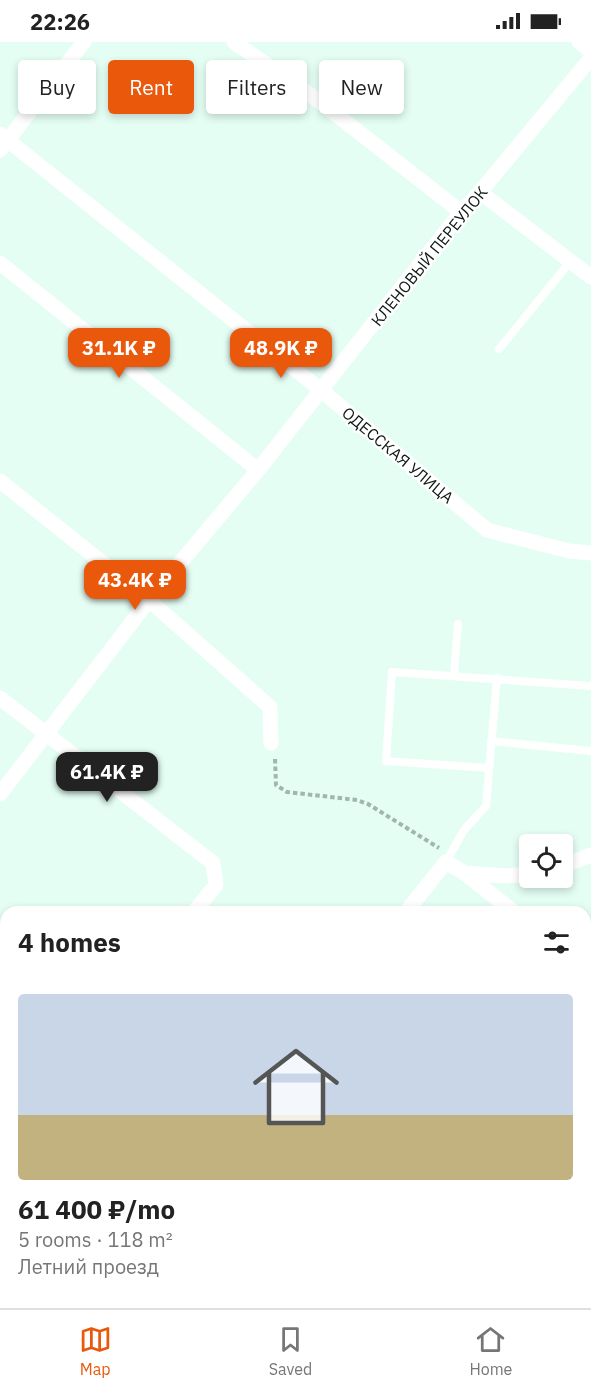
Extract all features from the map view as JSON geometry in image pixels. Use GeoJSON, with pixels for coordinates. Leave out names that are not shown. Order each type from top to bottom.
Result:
{"type":"FeatureCollection","features":[{"type":"Feature","properties":{"kind":"street"},"geometry":{"type":"LineString","coordinates":[[3,141],[84,42]]}},
{"type":"Feature","properties":{"kind":"street"},"geometry":{"type":"LineString","coordinates":[[234,42],[319,101],[461,212]]}},
{"type":"Feature","properties":{"kind":"street"},"geometry":{"type":"LineString","coordinates":[[579,42],[591,51]]}},
{"type":"Feature","properties":{"kind":"street","name":"КЛЕНОВЫЙ ПЕРЕУЛОК"},"geometry":{"type":"LineString","coordinates":[[0,794],[149,600],[258,470],[461,212],[591,58]]}},
{"type":"Feature","properties":{"kind":"street","name":"ОДЕССКАЯ УЛИЦА"},"geometry":{"type":"LineString","coordinates":[[3,141],[321,390],[487,530],[569,551],[591,553]]}},
{"type":"Feature","properties":{"kind":"street"},"geometry":{"type":"LineString","coordinates":[[480,192],[591,277]]}},
{"type":"Feature","properties":{"kind":"street"},"geometry":{"type":"LineString","coordinates":[[0,263],[258,470]]}},
{"type":"Feature","properties":{"kind":"street"},"geometry":{"type":"LineString","coordinates":[[0,481],[149,600],[270,707],[271,743]]}},
{"type":"Feature","properties":{"kind":"street"},"geometry":{"type":"LineString","coordinates":[[0,698],[213,863],[216,885],[199,906]]}},
{"type":"Feature","properties":{"kind":"street"},"geometry":{"type":"LineString","coordinates":[[573,862],[591,855]]}},
{"type":"Feature","properties":{"kind":"street"},"geometry":{"type":"LineString","coordinates":[[411,906],[446,862],[463,872],[504,906]]}},
{"type":"Feature","properties":{"kind":"street"},"geometry":{"type":"LineString","coordinates":[[463,872],[519,875]]}},
{"type":"Feature","properties":{"kind":"lane"},"geometry":{"type":"LineString","coordinates":[[499,349],[570,262]]}},
{"type":"Feature","properties":{"kind":"lane"},"geometry":{"type":"LineString","coordinates":[[454,675],[458,624]]}},
{"type":"Feature","properties":{"kind":"lane"},"geometry":{"type":"LineString","coordinates":[[489,768],[386,761],[392,672],[591,686]]}},
{"type":"Feature","properties":{"kind":"lane"},"geometry":{"type":"LineString","coordinates":[[446,862],[464,830],[486,806],[497,678]]}},
{"type":"Feature","properties":{"kind":"lane"},"geometry":{"type":"LineString","coordinates":[[491,741],[591,751]]}},
{"type":"Feature","properties":{"kind":"path"},"geometry":{"type":"LineString","coordinates":[[271,743],[276,764],[276,785],[286,792],[357,800],[368,804],[440,848],[446,862]]}}]}
